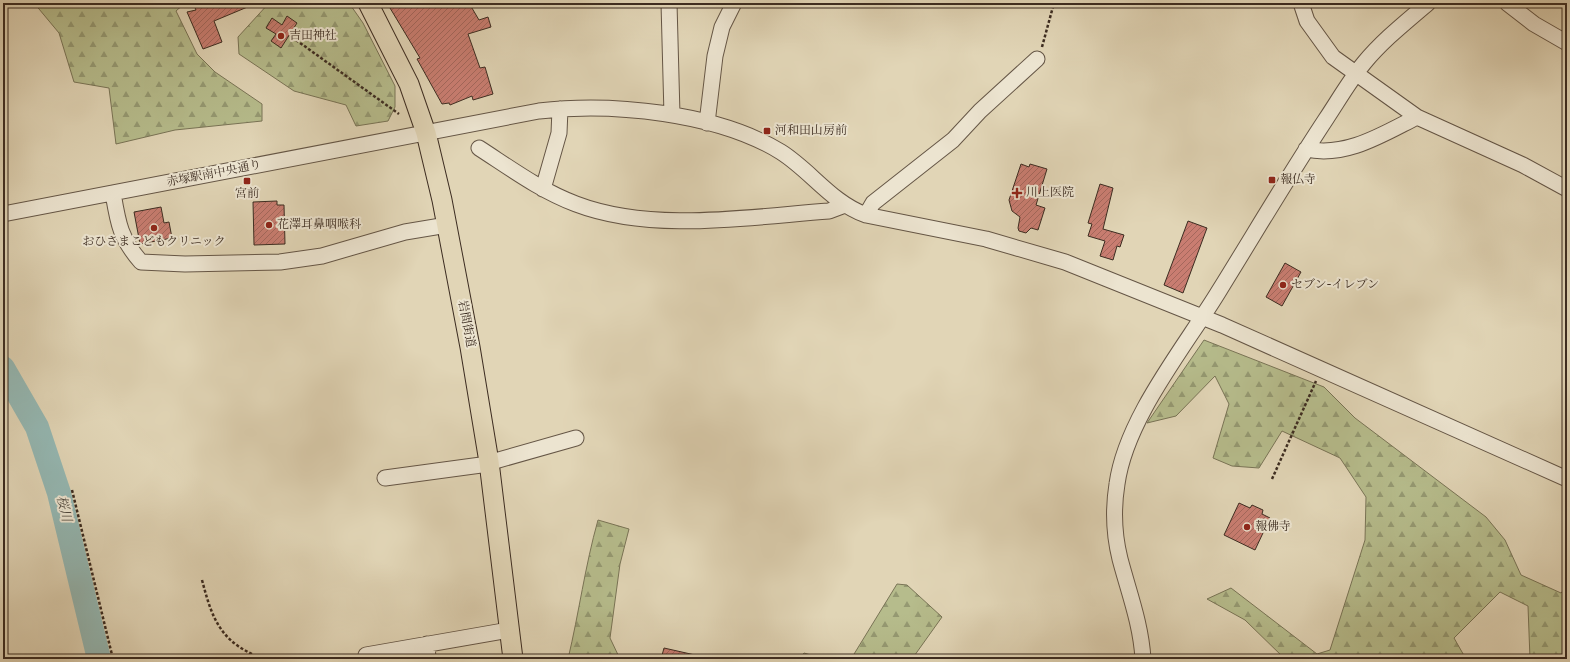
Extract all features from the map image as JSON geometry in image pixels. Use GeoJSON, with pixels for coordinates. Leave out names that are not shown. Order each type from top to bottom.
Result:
{"type":"FeatureCollection","features":[{"type":"Feature","properties":{"kind":"main road","name":"岩間街道"},"geometry":{"type":"LineString","coordinates":[[368,3],[402,67],[426,133],[447,225],[489,462],[513,659]]}},
{"type":"Feature","properties":{"kind":"street"},"geometry":{"type":"LineString","coordinates":[[669,3],[672,115]]}},
{"type":"Feature","properties":{"kind":"street"},"geometry":{"type":"LineString","coordinates":[[707,123],[717,49],[722,27],[734,3]]}},
{"type":"Feature","properties":{"kind":"street"},"geometry":{"type":"LineString","coordinates":[[1301,3],[1308,21],[1333,57],[1416,117],[1523,165],[1567,189]]}},
{"type":"Feature","properties":{"kind":"street"},"geometry":{"type":"LineString","coordinates":[[1143,659],[1138,623],[1120,558],[1114,510],[1121,461],[1127,443],[1143,412],[1306,149],[1356,74],[1382,44],[1428,3]]}},
{"type":"Feature","properties":{"kind":"street"},"geometry":{"type":"LineString","coordinates":[[1506,3],[1534,24],[1567,43]]}},
{"type":"Feature","properties":{"kind":"street"},"geometry":{"type":"LineString","coordinates":[[866,215],[874,203],[953,140],[980,111],[1037,58]]}},
{"type":"Feature","properties":{"kind":"street","name":"赤塚駅南中央通り"},"geometry":{"type":"LineString","coordinates":[[3,214],[530,112],[560,109],[626,109],[672,115],[726,128],[760,141],[781,152],[805,169],[845,205],[866,215],[986,239],[1065,262],[1321,369],[1567,479]]}},
{"type":"Feature","properties":{"kind":"street"},"geometry":{"type":"LineString","coordinates":[[543,189],[559,133],[560,109]]}},
{"type":"Feature","properties":{"kind":"street"},"geometry":{"type":"LineString","coordinates":[[1306,149],[1318,152],[1347,149],[1365,142],[1416,117]]}},
{"type":"Feature","properties":{"kind":"street"},"geometry":{"type":"LineString","coordinates":[[478,148],[543,189],[574,204],[592,210],[648,220],[684,221],[829,211],[845,205]]}},
{"type":"Feature","properties":{"kind":"street"},"geometry":{"type":"LineString","coordinates":[[112,193],[120,230],[127,246],[141,262],[185,264],[280,262],[322,256],[405,232],[447,225]]}},
{"type":"Feature","properties":{"kind":"street"},"geometry":{"type":"LineString","coordinates":[[385,478],[489,462],[576,438]]}},
{"type":"Feature","properties":{"kind":"street"},"geometry":{"type":"LineString","coordinates":[[366,659],[366,655],[427,652],[509,630]]}},
{"type":"Feature","properties":{"kind":"path"},"geometry":{"type":"LineString","coordinates":[[1037,58],[1046,38],[1054,3]]}},
{"type":"Feature","properties":{"kind":"path"},"geometry":{"type":"LineString","coordinates":[[296,40],[399,114]]}},
{"type":"Feature","properties":{"kind":"path"},"geometry":{"type":"LineString","coordinates":[[1272,479],[1321,369]]}},
{"type":"Feature","properties":{"kind":"path"},"geometry":{"type":"LineString","coordinates":[[72,490],[112,659]]}},
{"type":"Feature","properties":{"kind":"path"},"geometry":{"type":"LineString","coordinates":[[202,580],[211,614],[223,632],[237,646],[259,659]]}},
{"type":"Feature","properties":{"kind":"green space"},"geometry":{"type":"Polygon","coordinates":[[[34,3],[185,3],[176,11],[197,54],[215,72],[262,104],[262,121],[175,130],[116,144],[109,88],[74,82],[59,33],[34,3]]]}},
{"type":"Feature","properties":{"kind":"green space"},"geometry":{"type":"Polygon","coordinates":[[[269,3],[349,3],[363,23],[395,86],[395,107],[388,121],[356,126],[346,105],[294,91],[239,54],[238,37],[269,3]]]}},
{"type":"Feature","properties":{"kind":"green space"},"geometry":{"type":"Polygon","coordinates":[[[1204,340],[1324,387],[1355,418],[1486,517],[1505,540],[1521,575],[1561,593],[1567,586],[1567,659],[1530,659],[1528,606],[1500,592],[1454,638],[1466,659],[1285,659],[1245,620],[1207,599],[1231,588],[1317,654],[1330,650],[1365,540],[1366,497],[1340,458],[1282,431],[1259,468],[1232,466],[1213,458],[1229,404],[1215,376],[1176,416],[1147,423],[1204,340]]]}},
{"type":"Feature","properties":{"kind":"green space"},"geometry":{"type":"Polygon","coordinates":[[[598,520],[629,529],[620,564],[610,638],[620,659],[568,659],[589,555],[598,520]]]}},
{"type":"Feature","properties":{"kind":"green space"},"geometry":{"type":"Polygon","coordinates":[[[897,584],[907,585],[942,617],[912,659],[851,659],[897,584]]]}},
{"type":"Feature","properties":{"kind":"green space"},"geometry":{"type":"Polygon","coordinates":[[[804,653],[824,659],[799,659],[804,653]]]}},
{"type":"Feature","properties":{"kind":"building"},"geometry":{"type":"Polygon","coordinates":[[[193,3],[257,3],[214,21],[222,42],[203,49],[187,12],[196,10],[193,3]]]}},
{"type":"Feature","properties":{"kind":"building"},"geometry":{"type":"Polygon","coordinates":[[[387,3],[469,3],[479,20],[488,17],[491,27],[468,34],[480,68],[485,67],[493,94],[473,100],[472,96],[450,105],[449,103],[442,104],[417,59],[420,58],[387,3]]]}},
{"type":"Feature","properties":{"kind":"building","name":"吉田神社"},"geometry":{"type":"Polygon","coordinates":[[[287,16],[297,23],[281,48],[271,41],[276,34],[266,28],[272,18],[282,25],[287,16]]]}},
{"type":"Feature","properties":{"kind":"building"},"geometry":{"type":"Polygon","coordinates":[[[1021,164],[1029,167],[1030,164],[1047,169],[1036,205],[1045,208],[1038,230],[1031,228],[1026,233],[1019,231],[1018,228],[1020,217],[1012,211],[1009,200],[1021,164]]]}},
{"type":"Feature","properties":{"kind":"building"},"geometry":{"type":"Polygon","coordinates":[[[1100,184],[1113,188],[1103,229],[1124,235],[1120,247],[1117,246],[1113,260],[1100,256],[1105,241],[1088,236],[1092,224],[1088,223],[1100,184]]]}},
{"type":"Feature","properties":{"kind":"building","name":"花澤耳鼻咽喉科"},"geometry":{"type":"Polygon","coordinates":[[[277,201],[277,205],[284,205],[285,244],[254,245],[253,202],[277,201]]]}},
{"type":"Feature","properties":{"kind":"building","name":"おひさまこどもクリニック"},"geometry":{"type":"Polygon","coordinates":[[[161,207],[164,223],[169,222],[172,238],[140,244],[134,212],[161,207]]]}},
{"type":"Feature","properties":{"kind":"building"},"geometry":{"type":"Polygon","coordinates":[[[1188,221],[1207,228],[1183,293],[1164,285],[1188,221]]]}},
{"type":"Feature","properties":{"kind":"building","name":"セブン-イレブン"},"geometry":{"type":"Polygon","coordinates":[[[1285,263],[1301,272],[1282,306],[1266,297],[1285,263]]]}},
{"type":"Feature","properties":{"kind":"building","name":"報佛寺"},"geometry":{"type":"Polygon","coordinates":[[[1239,503],[1250,508],[1252,505],[1263,510],[1262,514],[1270,518],[1255,550],[1224,535],[1239,503]]]}},
{"type":"Feature","properties":{"kind":"building"},"geometry":{"type":"Polygon","coordinates":[[[664,648],[695,655],[694,659],[661,659],[664,648]]]}},
{"type":"Feature","properties":{"kind":"waterway","name":"桜川"},"geometry":{"type":"LineString","coordinates":[[3,368],[37,427],[59,493],[99,659]]}},
{"type":"Feature","properties":{"kind":"place","name":"吉田神社"},"geometry":{"type":"Point","coordinates":[281,36]}},
{"type":"Feature","properties":{"kind":"place","name":"河和田山房前"},"geometry":{"type":"Point","coordinates":[767,131]}},
{"type":"Feature","properties":{"kind":"place","name":"報仏寺"},"geometry":{"type":"Point","coordinates":[1272,180]}},
{"type":"Feature","properties":{"kind":"place","name":"宮前"},"geometry":{"type":"Point","coordinates":[247,181]}},
{"type":"Feature","properties":{"kind":"place","name":"川上医院"},"geometry":{"type":"Point","coordinates":[1017,193]}},
{"type":"Feature","properties":{"kind":"place","name":"花澤耳鼻咽喉科"},"geometry":{"type":"Point","coordinates":[269,225]}},
{"type":"Feature","properties":{"kind":"place","name":"おひさまこどもクリニック"},"geometry":{"type":"Point","coordinates":[154,228]}},
{"type":"Feature","properties":{"kind":"place","name":"セブン-イレブン"},"geometry":{"type":"Point","coordinates":[1283,285]}},
{"type":"Feature","properties":{"kind":"place","name":"報佛寺"},"geometry":{"type":"Point","coordinates":[1247,527]}}]}
